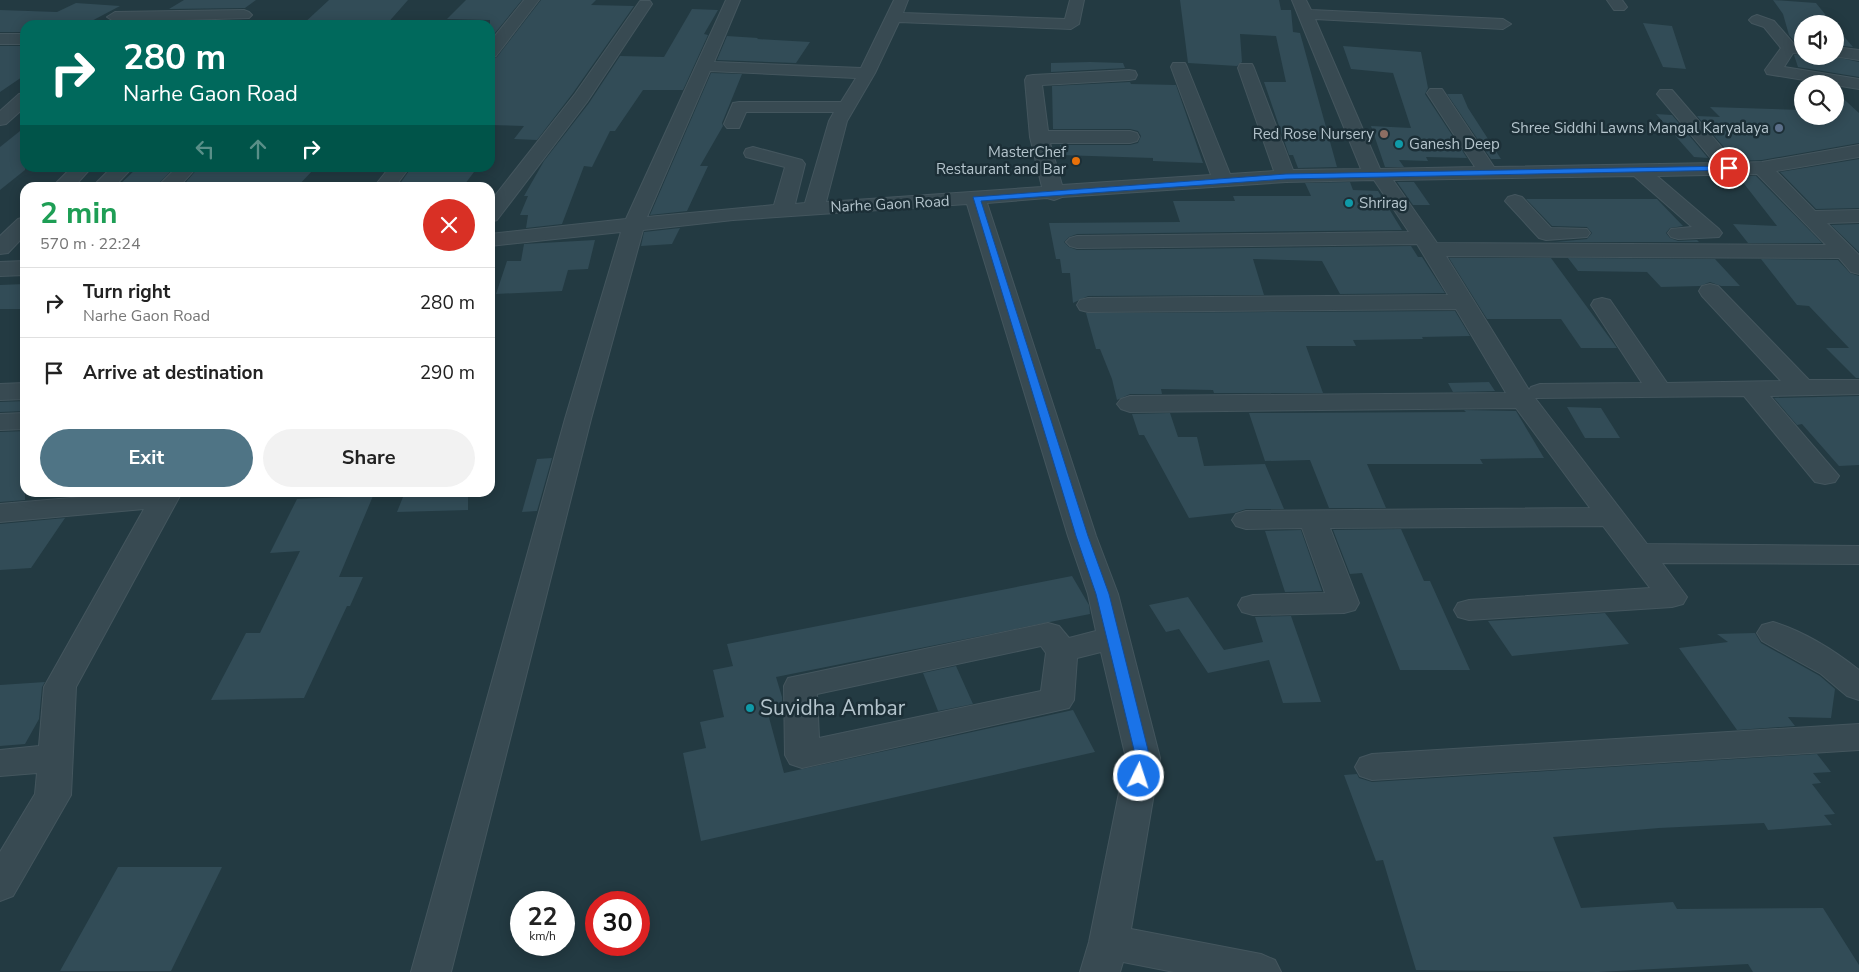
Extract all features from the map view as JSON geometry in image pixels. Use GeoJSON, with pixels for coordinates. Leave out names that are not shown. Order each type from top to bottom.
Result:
{"type":"FeatureCollection","features":[{"type":"Feature","properties":{"kind":"street"},"geometry":{"type":"LineString","coordinates":[[112,20],[134,0]]}},
{"type":"Feature","properties":{"kind":"street"},"geometry":{"type":"LineString","coordinates":[[495,47],[532,0]]}},
{"type":"Feature","properties":{"kind":"street"},"geometry":{"type":"LineString","coordinates":[[431,972],[576,429],[634,224],[702,66],[733,0]]}},
{"type":"Feature","properties":{"kind":"street"},"geometry":{"type":"LineString","coordinates":[[814,208],[838,121],[867,74],[901,0]]}},
{"type":"Feature","properties":{"kind":"street"},"geometry":{"type":"LineString","coordinates":[[894,17],[1071,24],[1078,0]]}},
{"type":"Feature","properties":{"kind":"street"},"geometry":{"type":"LineString","coordinates":[[495,210],[581,98],[645,4]]}},
{"type":"Feature","properties":{"kind":"street"},"geometry":{"type":"LineString","coordinates":[[1469,610],[1672,597],[1611,517],[1531,396],[1463,302],[1426,244],[1376,174],[1302,7],[1503,24]]}},
{"type":"Feature","properties":{"kind":"street"},"geometry":{"type":"LineString","coordinates":[[133,20],[244,15]]}},
{"type":"Feature","properties":{"kind":"street"},"geometry":{"type":"LineString","coordinates":[[1758,20],[1769,24],[1794,46]]}},
{"type":"Feature","properties":{"kind":"street"},"geometry":{"type":"LineString","coordinates":[[0,39],[20,39]]}},
{"type":"Feature","properties":{"kind":"street"},"geometry":{"type":"LineString","coordinates":[[1794,50],[1773,70],[1859,84]]}},
{"type":"Feature","properties":{"kind":"street"},"geometry":{"type":"LineString","coordinates":[[1844,53],[1859,55]]}},
{"type":"Feature","properties":{"kind":"street"},"geometry":{"type":"LineString","coordinates":[[702,66],[867,74]]}},
{"type":"Feature","properties":{"kind":"street"},"geometry":{"type":"LineString","coordinates":[[1179,67],[1223,181]]}},
{"type":"Feature","properties":{"kind":"street"},"geometry":{"type":"LineString","coordinates":[[1246,68],[1286,176]]}},
{"type":"Feature","properties":{"kind":"street"},"geometry":{"type":"LineString","coordinates":[[1054,194],[1039,137],[1033,80],[1129,75]]}},
{"type":"Feature","properties":{"kind":"street"},"geometry":{"type":"LineString","coordinates":[[1436,92],[1488,174]]}},
{"type":"Feature","properties":{"kind":"street"},"geometry":{"type":"LineString","coordinates":[[1666,94],[1729,168]]}},
{"type":"Feature","properties":{"kind":"street"},"geometry":{"type":"LineString","coordinates":[[2,111],[20,105]]}},
{"type":"Feature","properties":{"kind":"street"},"geometry":{"type":"LineString","coordinates":[[733,124],[739,107],[847,107]]}},
{"type":"Feature","properties":{"kind":"street"},"geometry":{"type":"LineString","coordinates":[[1039,137],[1130,137]]}},
{"type":"Feature","properties":{"kind":"street","name":"Narhe Gaon Road"},"geometry":{"type":"LineString","coordinates":[[495,239],[783,210],[1054,194],[1286,176],[1640,172],[1762,168],[1859,151]]}},
{"type":"Feature","properties":{"kind":"street"},"geometry":{"type":"LineString","coordinates":[[752,153],[795,164],[783,210]]}},
{"type":"Feature","properties":{"kind":"street"},"geometry":{"type":"LineString","coordinates":[[1762,168],[1852,259]]}},
{"type":"Feature","properties":{"kind":"street"},"geometry":{"type":"LineString","coordinates":[[67,182],[77,172]]}},
{"type":"Feature","properties":{"kind":"street"},"geometry":{"type":"LineString","coordinates":[[107,182],[118,172]]}},
{"type":"Feature","properties":{"kind":"street"},"geometry":{"type":"LineString","coordinates":[[172,182],[182,172]]}},
{"type":"Feature","properties":{"kind":"street"},"geometry":{"type":"LineString","coordinates":[[388,182],[396,172]]}},
{"type":"Feature","properties":{"kind":"street"},"geometry":{"type":"LineString","coordinates":[[1515,201],[1546,234],[1712,233],[1640,172]]}},
{"type":"Feature","properties":{"kind":"street"},"geometry":{"type":"LineString","coordinates":[[976,199],[1082,536],[1103,594],[1143,758],[1104,957],[1261,972]]}},
{"type":"Feature","properties":{"kind":"street"},"geometry":{"type":"LineString","coordinates":[[1810,217],[1859,216]]}},
{"type":"Feature","properties":{"kind":"street"},"geometry":{"type":"LineString","coordinates":[[0,248],[20,228]]}},
{"type":"Feature","properties":{"kind":"street"},"geometry":{"type":"LineString","coordinates":[[1076,242],[1426,244],[1852,259]]}},
{"type":"Feature","properties":{"kind":"street"},"geometry":{"type":"LineString","coordinates":[[1710,291],[1802,388]]}},
{"type":"Feature","properties":{"kind":"street"},"geometry":{"type":"LineString","coordinates":[[1088,305],[1463,302]]}},
{"type":"Feature","properties":{"kind":"street"},"geometry":{"type":"LineString","coordinates":[[1602,305],[1660,391]]}},
{"type":"Feature","properties":{"kind":"street"},"geometry":{"type":"LineString","coordinates":[[1130,404],[1859,387]]}},
{"type":"Feature","properties":{"kind":"street"},"geometry":{"type":"LineString","coordinates":[[1751,389],[1825,476]]}},
{"type":"Feature","properties":{"kind":"street"},"geometry":{"type":"LineString","coordinates":[[0,392],[20,391]]}},
{"type":"Feature","properties":{"kind":"street"},"geometry":{"type":"LineString","coordinates":[[0,422],[20,420]]}},
{"type":"Feature","properties":{"kind":"street"},"geometry":{"type":"LineString","coordinates":[[0,513],[157,497]]}},
{"type":"Feature","properties":{"kind":"street"},"geometry":{"type":"LineString","coordinates":[[0,884],[53,795],[60,687],[166,497]]}},
{"type":"Feature","properties":{"kind":"street"},"geometry":{"type":"LineString","coordinates":[[1246,520],[1611,517]]}},
{"type":"Feature","properties":{"kind":"street"},"geometry":{"type":"LineString","coordinates":[[1253,605],[1344,603],[1313,520]]}},
{"type":"Feature","properties":{"kind":"street"},"geometry":{"type":"LineString","coordinates":[[1639,553],[1859,555]]}},
{"type":"Feature","properties":{"kind":"street"},"geometry":{"type":"LineString","coordinates":[[1773,633],[1832,666],[1859,688]]}},
{"type":"Feature","properties":{"kind":"street"},"geometry":{"type":"LineString","coordinates":[[1048,634],[1062,651],[1057,700],[802,755],[800,686],[1048,634]]}},
{"type":"Feature","properties":{"kind":"street"},"geometry":{"type":"LineString","coordinates":[[1062,651],[1113,638]]}},
{"type":"Feature","properties":{"kind":"street"},"geometry":{"type":"LineString","coordinates":[[1372,767],[1859,737]]}},
{"type":"Feature","properties":{"kind":"street"},"geometry":{"type":"LineString","coordinates":[[0,763],[56,758]]}},
{"type":"Feature","properties":{"kind":"building"},"geometry":{"type":"Polygon","coordinates":[[[184,0],[256,0],[245,8],[169,9],[184,0]]]}},
{"type":"Feature","properties":{"kind":"building"},"geometry":{"type":"Polygon","coordinates":[[[329,0],[408,0],[390,20],[307,20],[329,0]]]}},
{"type":"Feature","properties":{"kind":"building"},"geometry":{"type":"Polygon","coordinates":[[[466,0],[522,0],[495,33],[495,20],[447,19],[466,0]]]}},
{"type":"Feature","properties":{"kind":"building"},"geometry":{"type":"Polygon","coordinates":[[[541,0],[596,0],[591,5],[634,6],[573,93],[537,140],[514,139],[524,126],[495,125],[495,58],[541,0]]]}},
{"type":"Feature","properties":{"kind":"building"},"geometry":{"type":"Polygon","coordinates":[[[1180,0],[1279,0],[1281,10],[1291,10],[1293,32],[1300,33],[1337,167],[1298,168],[1293,155],[1289,155],[1264,82],[1286,82],[1276,36],[1240,34],[1242,62],[1237,66],[1188,63],[1180,0]]]}},
{"type":"Feature","properties":{"kind":"building"},"geometry":{"type":"Polygon","coordinates":[[[1773,0],[1816,3],[1826,15],[1794,15],[1794,41],[1789,35],[1783,14],[1773,0]]]}},
{"type":"Feature","properties":{"kind":"building"},"geometry":{"type":"Polygon","coordinates":[[[76,3],[120,6],[93,20],[20,20],[20,32],[0,32],[0,10],[57,12],[76,3]]]}},
{"type":"Feature","properties":{"kind":"building"},"geometry":{"type":"Polygon","coordinates":[[[692,9],[718,10],[704,34],[708,35],[683,90],[643,90],[615,131],[610,131],[592,167],[584,166],[562,224],[526,228],[528,215],[520,215],[528,196],[524,196],[544,161],[589,103],[620,56],[664,57],[692,9]]]}},
{"type":"Feature","properties":{"kind":"building"},"geometry":{"type":"Polygon","coordinates":[[[1643,23],[1672,26],[1686,69],[1663,67],[1643,23]]]}},
{"type":"Feature","properties":{"kind":"building"},"geometry":{"type":"Polygon","coordinates":[[[727,36],[810,42],[796,63],[717,60],[727,36]]]}},
{"type":"Feature","properties":{"kind":"building"},"geometry":{"type":"Polygon","coordinates":[[[1844,36],[1853,47],[1844,46],[1844,36]]]}},
{"type":"Feature","properties":{"kind":"building"},"geometry":{"type":"Polygon","coordinates":[[[0,46],[20,46],[20,78],[0,92],[0,46]]]}},
{"type":"Feature","properties":{"kind":"building"},"geometry":{"type":"Polygon","coordinates":[[[1343,46],[1421,52],[1428,88],[1425,94],[1467,158],[1426,157],[1428,161],[1399,160],[1404,167],[1385,167],[1371,126],[1411,128],[1393,73],[1351,69],[1343,46]]]}},
{"type":"Feature","properties":{"kind":"building"},"geometry":{"type":"Polygon","coordinates":[[[1844,59],[1859,62],[1859,77],[1798,67],[1797,65],[1844,65],[1844,59]]]}},
{"type":"Feature","properties":{"kind":"building"},"geometry":{"type":"Polygon","coordinates":[[[1051,63],[1123,63],[1125,68],[1051,72],[1051,63]]]}},
{"type":"Feature","properties":{"kind":"building"},"geometry":{"type":"Polygon","coordinates":[[[711,73],[742,74],[722,123],[723,126],[700,166],[708,166],[687,211],[650,215],[711,73]]]}},
{"type":"Feature","properties":{"kind":"building"},"geometry":{"type":"Polygon","coordinates":[[[1130,82],[1131,84],[1176,85],[1203,163],[1153,161],[1153,158],[1060,155],[1060,145],[1130,145],[1138,143],[1141,136],[1138,131],[1130,129],[1053,129],[1052,86],[1130,82]]]}},
{"type":"Feature","properties":{"kind":"building"},"geometry":{"type":"Polygon","coordinates":[[[1447,94],[1462,94],[1468,108],[1501,159],[1491,159],[1447,94]]]}},
{"type":"Feature","properties":{"kind":"building","name":"Shree Siddhi Lawns Mangal Karyalaya"},"geometry":{"type":"Polygon","coordinates":[[[1844,99],[1859,113],[1859,143],[1762,160],[1736,161],[1697,116],[1720,117],[1710,107],[1794,110],[1794,125],[1844,125],[1844,99]]]}},
{"type":"Feature","properties":{"kind":"building"},"geometry":{"type":"Polygon","coordinates":[[[1656,114],[1672,115],[1708,158],[1694,157],[1656,114]]]}},
{"type":"Feature","properties":{"kind":"building"},"geometry":{"type":"Polygon","coordinates":[[[20,131],[20,172],[22,172],[0,190],[0,147],[20,131]]]}},
{"type":"Feature","properties":{"kind":"building"},"geometry":{"type":"Polygon","coordinates":[[[1859,159],[1859,208],[1816,209],[1780,172],[1859,159]]]}},
{"type":"Feature","properties":{"kind":"building"},"geometry":{"type":"Polygon","coordinates":[[[133,172],[170,172],[160,182],[122,182],[133,172]]]}},
{"type":"Feature","properties":{"kind":"building"},"geometry":{"type":"Polygon","coordinates":[[[195,172],[311,172],[302,182],[186,182],[195,172]]]}},
{"type":"Feature","properties":{"kind":"building"},"geometry":{"type":"Polygon","coordinates":[[[408,172],[474,172],[466,182],[401,182],[408,172]]]}},
{"type":"Feature","properties":{"kind":"building"},"geometry":{"type":"Polygon","coordinates":[[[1738,176],[1756,176],[1822,243],[1748,243],[1733,224],[1777,226],[1738,176]]]}},
{"type":"Feature","properties":{"kind":"building"},"geometry":{"type":"Polygon","coordinates":[[[1350,182],[1353,190],[1378,191],[1402,230],[1077,234],[1069,237],[1064,242],[1069,247],[1077,250],[1411,246],[1418,257],[1422,257],[1445,293],[1340,294],[1322,261],[1253,259],[1264,295],[1088,296],[1073,303],[1070,273],[1062,273],[1060,259],[1056,259],[1049,223],[1180,222],[1173,201],[1235,201],[1233,196],[1311,196],[1305,183],[1350,182]]]}},
{"type":"Feature","properties":{"kind":"building"},"geometry":{"type":"Polygon","coordinates":[[[1397,182],[1414,182],[1430,205],[1413,205],[1397,182]]]}},
{"type":"Feature","properties":{"kind":"building"},"geometry":{"type":"Polygon","coordinates":[[[1526,199],[1657,199],[1683,226],[1670,228],[1666,233],[1670,238],[1678,241],[1697,240],[1699,242],[1555,242],[1587,239],[1592,233],[1587,227],[1552,226],[1526,199]]]}},
{"type":"Feature","properties":{"kind":"building"},"geometry":{"type":"Polygon","coordinates":[[[1859,224],[1859,252],[1831,225],[1859,224]]]}},
{"type":"Feature","properties":{"kind":"building"},"geometry":{"type":"Polygon","coordinates":[[[680,228],[672,244],[641,246],[644,232],[680,228]]]}},
{"type":"Feature","properties":{"kind":"building"},"geometry":{"type":"Polygon","coordinates":[[[595,240],[588,269],[568,270],[562,291],[496,294],[507,261],[521,261],[524,244],[595,240]]]}},
{"type":"Feature","properties":{"kind":"building"},"geometry":{"type":"Polygon","coordinates":[[[1449,258],[1551,258],[1617,348],[1581,348],[1561,319],[1487,319],[1449,258]]]}},
{"type":"Feature","properties":{"kind":"building"},"geometry":{"type":"Polygon","coordinates":[[[1568,258],[1715,259],[1740,286],[1721,286],[1710,282],[1700,286],[1661,287],[1647,272],[1578,271],[1568,258]]]}},
{"type":"Feature","properties":{"kind":"building"},"geometry":{"type":"Polygon","coordinates":[[[1761,259],[1838,260],[1850,273],[1859,276],[1859,378],[1856,378],[1826,348],[1849,348],[1809,306],[1797,305],[1761,259]]]}},
{"type":"Feature","properties":{"kind":"building"},"geometry":{"type":"Polygon","coordinates":[[[20,284],[20,309],[0,309],[0,285],[20,284]]]}},
{"type":"Feature","properties":{"kind":"building"},"geometry":{"type":"Polygon","coordinates":[[[1455,311],[1470,336],[1353,340],[1356,346],[1306,346],[1323,393],[1214,393],[1213,390],[1161,389],[1162,394],[1130,394],[1117,400],[1112,379],[1100,349],[1096,349],[1086,313],[1455,311]]]}},
{"type":"Feature","properties":{"kind":"building"},"geometry":{"type":"Polygon","coordinates":[[[1489,382],[1495,391],[1453,392],[1448,383],[1489,382]]]}},
{"type":"Feature","properties":{"kind":"building"},"geometry":{"type":"Polygon","coordinates":[[[1859,396],[1859,465],[1839,466],[1802,424],[1797,425],[1774,398],[1859,396]]]}},
{"type":"Feature","properties":{"kind":"building"},"geometry":{"type":"Polygon","coordinates":[[[20,401],[20,411],[0,412],[0,402],[20,401]]]}},
{"type":"Feature","properties":{"kind":"building"},"geometry":{"type":"Polygon","coordinates":[[[1567,407],[1601,408],[1620,438],[1585,438],[1567,407]]]}},
{"type":"Feature","properties":{"kind":"building"},"geometry":{"type":"Polygon","coordinates":[[[1464,410],[1516,411],[1544,458],[1480,459],[1483,464],[1367,464],[1386,508],[1329,508],[1310,460],[1265,461],[1249,413],[1466,412],[1464,410]]]}},
{"type":"Feature","properties":{"kind":"building"},"geometry":{"type":"Polygon","coordinates":[[[1170,413],[1178,437],[1197,437],[1204,466],[1265,464],[1284,509],[1246,509],[1234,513],[1189,518],[1144,435],[1139,435],[1132,414],[1170,413]]]}},
{"type":"Feature","properties":{"kind":"building"},"geometry":{"type":"Polygon","coordinates":[[[20,431],[20,497],[25,497],[25,500],[0,502],[0,432],[20,431]]]}},
{"type":"Feature","properties":{"kind":"building"},"geometry":{"type":"Polygon","coordinates":[[[552,458],[537,511],[522,512],[537,459],[552,458]]]}},
{"type":"Feature","properties":{"kind":"building"},"geometry":{"type":"Polygon","coordinates":[[[373,497],[339,577],[363,577],[350,606],[347,606],[304,698],[211,700],[246,633],[260,633],[300,551],[270,553],[297,499],[373,497]]]}},
{"type":"Feature","properties":{"kind":"building"},"geometry":{"type":"Polygon","coordinates":[[[403,497],[468,497],[468,510],[397,512],[403,497]]]}},
{"type":"Feature","properties":{"kind":"building"},"geometry":{"type":"Polygon","coordinates":[[[65,518],[31,568],[0,570],[0,524],[65,518]]]}},
{"type":"Feature","properties":{"kind":"building"},"geometry":{"type":"Polygon","coordinates":[[[1401,529],[1424,581],[1430,581],[1470,670],[1400,670],[1362,573],[1350,574],[1333,530],[1401,529]]]}},
{"type":"Feature","properties":{"kind":"building"},"geometry":{"type":"Polygon","coordinates":[[[1301,530],[1322,591],[1285,592],[1265,531],[1301,530]]]}},
{"type":"Feature","properties":{"kind":"building","name":"Suvidha Ambar"},"geometry":{"type":"Polygon","coordinates":[[[1072,576],[1089,605],[1090,614],[776,677],[782,697],[782,707],[767,710],[784,773],[1073,710],[1095,752],[701,841],[683,753],[706,748],[700,722],[724,717],[713,670],[733,666],[727,644],[1072,576]]]}},
{"type":"Feature","properties":{"kind":"building"},"geometry":{"type":"Polygon","coordinates":[[[1188,597],[1224,650],[1263,642],[1255,617],[1291,616],[1321,702],[1283,703],[1269,660],[1208,673],[1179,629],[1166,632],[1149,605],[1188,597]]]}},
{"type":"Feature","properties":{"kind":"building"},"geometry":{"type":"Polygon","coordinates":[[[1605,613],[1629,644],[1512,656],[1488,621],[1605,613]]]}},
{"type":"Feature","properties":{"kind":"building"},"geometry":{"type":"Polygon","coordinates":[[[1755,633],[1761,643],[1820,676],[1835,689],[1831,718],[1788,717],[1795,726],[1737,730],[1679,648],[1728,642],[1717,634],[1755,633]]]}},
{"type":"Feature","properties":{"kind":"building"},"geometry":{"type":"Polygon","coordinates":[[[956,666],[973,704],[938,711],[923,673],[956,666]]]}},
{"type":"Feature","properties":{"kind":"building"},"geometry":{"type":"Polygon","coordinates":[[[45,682],[42,687],[39,719],[25,744],[0,746],[0,685],[45,682]]]}},
{"type":"Feature","properties":{"kind":"building"},"geometry":{"type":"Polygon","coordinates":[[[1817,754],[1831,772],[1813,773],[1821,783],[1812,784],[1835,814],[1824,815],[1832,825],[1768,830],[1764,823],[1659,828],[1553,837],[1581,908],[1673,902],[1677,909],[1823,908],[1859,965],[1859,972],[1753,972],[1748,964],[1598,972],[1416,970],[1383,860],[1376,861],[1344,775],[1357,774],[1359,778],[1372,782],[1817,754]]]}},
{"type":"Feature","properties":{"kind":"building"},"geometry":{"type":"Polygon","coordinates":[[[118,867],[222,867],[171,971],[60,971],[118,867]]]}},
{"type":"Feature","properties":{"kind":"place","name":"Shree Siddhi Lawns Mangal Karyalaya"},"geometry":{"type":"Point","coordinates":[1779,128]}},
{"type":"Feature","properties":{"kind":"place","name":"Red Rose Nursery"},"geometry":{"type":"Point","coordinates":[1384,134]}},
{"type":"Feature","properties":{"kind":"place","name":"Ganesh Deep"},"geometry":{"type":"Point","coordinates":[1399,144]}},
{"type":"Feature","properties":{"kind":"place","name":"MasterChef Restaurant and Bar"},"geometry":{"type":"Point","coordinates":[1076,161]}},
{"type":"Feature","properties":{"kind":"place","name":"Shrirag"},"geometry":{"type":"Point","coordinates":[1349,203]}},
{"type":"Feature","properties":{"kind":"place","name":"Suvidha Ambar"},"geometry":{"type":"Point","coordinates":[750,708]}},
{"type":"Feature","properties":{"kind":"route"},"geometry":{"type":"LineString","coordinates":[[1139,776],[1143,758],[1103,594],[1082,536],[976,199],[1286,176],[1621,172],[1729,168]]}}]}
